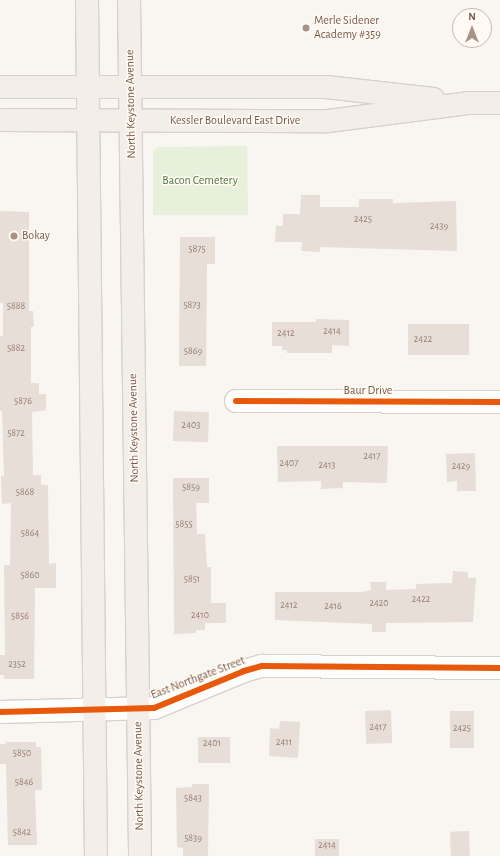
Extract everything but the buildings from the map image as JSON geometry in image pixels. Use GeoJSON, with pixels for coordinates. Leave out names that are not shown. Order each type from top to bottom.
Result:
{"type":"FeatureCollection","features":[{"type":"Feature","properties":{"kind":"main road"},"geometry":{"type":"LineString","coordinates":[[87,0],[96,856]]}},
{"type":"Feature","properties":{"kind":"main road","name":"North Keystone Avenue"},"geometry":{"type":"LineString","coordinates":[[129,0],[140,856]]}},
{"type":"Feature","properties":{"kind":"main road","name":"Kessler Boulevard East Drive"},"geometry":{"type":"LineString","coordinates":[[0,87],[326,87],[468,103],[500,103]]}},
{"type":"Feature","properties":{"kind":"main road","name":"Kessler Boulevard East Drive"},"geometry":{"type":"LineString","coordinates":[[0,120],[328,121],[468,103]]}},
{"type":"Feature","properties":{"kind":"street","name":"Baur Drive"},"geometry":{"type":"LineString","coordinates":[[236,401],[500,402]]}},
{"type":"Feature","properties":{"kind":"street","name":"East Northgate Street"},"geometry":{"type":"LineString","coordinates":[[0,712],[138,710],[164,705],[244,671],[262,666],[500,668]]}},
{"type":"Feature","properties":{"kind":"green space","name":"Bacon Cemetery"},"geometry":{"type":"Polygon","coordinates":[[[247,146],[248,215],[153,215],[153,151],[158,147],[247,146]]]}},
{"type":"Feature","properties":{"kind":"cycle path"},"geometry":{"type":"LineString","coordinates":[[236,401],[500,402]]}},
{"type":"Feature","properties":{"kind":"cycle path"},"geometry":{"type":"LineString","coordinates":[[0,712],[154,708],[244,671],[262,666],[500,668]]}},
{"type":"Feature","properties":{"kind":"place","name":"Merle Sidener Academy #359"},"geometry":{"type":"Point","coordinates":[306,28]}},
{"type":"Feature","properties":{"kind":"place","name":"Bokay"},"geometry":{"type":"Point","coordinates":[14,236]}}]}
